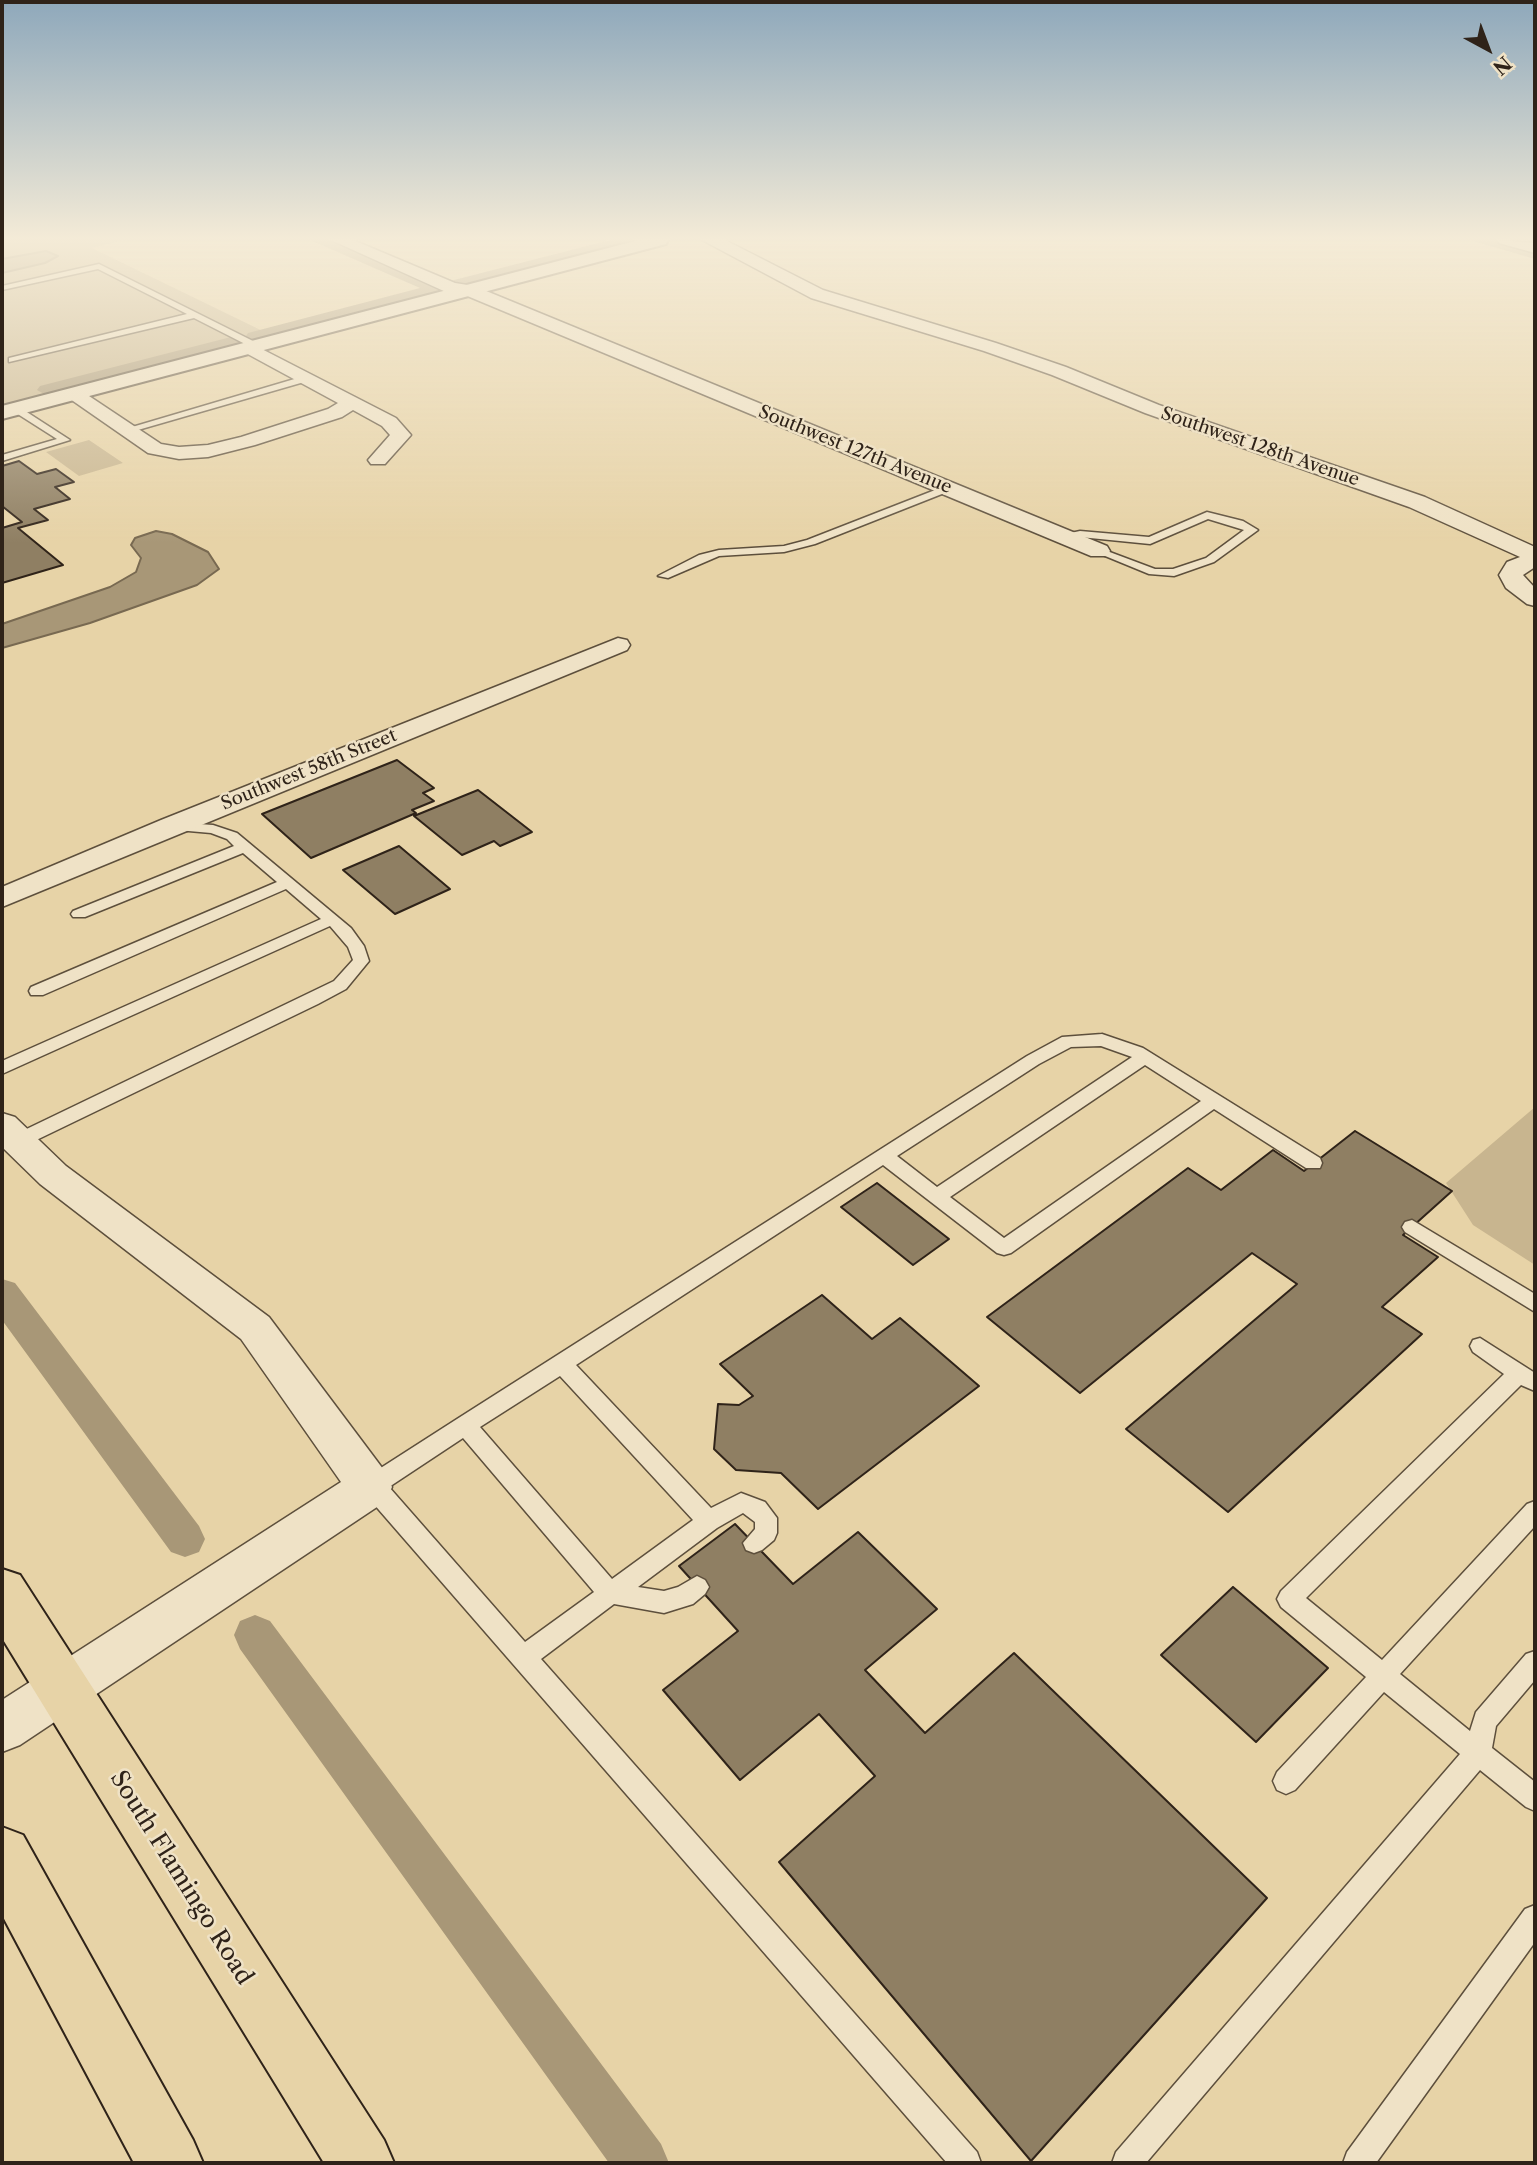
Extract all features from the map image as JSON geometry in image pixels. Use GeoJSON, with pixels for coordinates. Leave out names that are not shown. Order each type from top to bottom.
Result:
{"type":"FeatureCollection","features":[{"type":"Feature","properties":{"kind":"highway","name":"South Flamingo Road"},"geometry":{"type":"LineString","coordinates":[[2,1592],[361,2163]]}},
{"type":"Feature","properties":{"kind":"highway"},"geometry":{"type":"LineString","coordinates":[[2,1856],[170,2163]]}},
{"type":"Feature","properties":{"kind":"street"},"geometry":{"type":"LineString","coordinates":[[9,411],[276,341]]}},
{"type":"Feature","properties":{"kind":"street","name":"Southwest 127th Avenue"},"geometry":{"type":"LineString","coordinates":[[592,341],[1099,551]]}},
{"type":"Feature","properties":{"kind":"street","name":"Southwest 128th Avenue"},"geometry":{"type":"LineString","coordinates":[[973,341],[1059,371],[1152,409],[1416,502],[1535,557]]}},
{"type":"Feature","properties":{"kind":"street"},"geometry":{"type":"LineString","coordinates":[[253,347],[389,422],[401,435],[378,460]]}},
{"type":"Feature","properties":{"kind":"street"},"geometry":{"type":"LineString","coordinates":[[73,394],[155,449],[179,453],[208,451],[335,413],[353,402]]}},
{"type":"Feature","properties":{"kind":"street","name":"Southwest 128th Avenue"},"geometry":{"type":"LineString","coordinates":[[1535,557],[1515,567],[1511,575],[1514,583],[1535,599]]}},
{"type":"Feature","properties":{"kind":"street","name":"Southwest 58th Street"},"geometry":{"type":"LineString","coordinates":[[2,898],[171,826],[618,645]]}},
{"type":"Feature","properties":{"kind":"street"},"geometry":{"type":"LineString","coordinates":[[2,1728],[372,1486],[255,1328],[52,1175],[10,1133]]}},
{"type":"Feature","properties":{"kind":"lane"},"geometry":{"type":"LineString","coordinates":[[12,360],[89,341]]}},
{"type":"Feature","properties":{"kind":"lane"},"geometry":{"type":"LineString","coordinates":[[242,341],[253,347]]}},
{"type":"Feature","properties":{"kind":"lane"},"geometry":{"type":"LineString","coordinates":[[2,354],[22,366]]}},
{"type":"Feature","properties":{"kind":"lane"},"geometry":{"type":"LineString","coordinates":[[127,430],[308,378]]}},
{"type":"Feature","properties":{"kind":"lane"},"geometry":{"type":"LineString","coordinates":[[2,458],[65,440],[9,411]]}},
{"type":"Feature","properties":{"kind":"lane"},"geometry":{"type":"LineString","coordinates":[[664,576],[703,557],[719,553],[784,550],[811,542],[948,488]]}},
{"type":"Feature","properties":{"kind":"lane"},"geometry":{"type":"LineString","coordinates":[[1062,536],[1080,534],[1150,541],[1207,515],[1239,523],[1252,530],[1210,560],[1174,573],[1153,572],[1099,551]]}},
{"type":"Feature","properties":{"kind":"lane"},"geometry":{"type":"LineString","coordinates":[[10,1133],[340,985],[354,973],[361,961],[356,946],[331,919],[232,836],[213,829],[171,826]]}},
{"type":"Feature","properties":{"kind":"lane"},"geometry":{"type":"LineString","coordinates":[[79,914],[244,847]]}},
{"type":"Feature","properties":{"kind":"lane"},"geometry":{"type":"LineString","coordinates":[[37,990],[287,883]]}},
{"type":"Feature","properties":{"kind":"lane"},"geometry":{"type":"LineString","coordinates":[[2,1068],[331,919]]}},
{"type":"Feature","properties":{"kind":"lane"},"geometry":{"type":"LineString","coordinates":[[966,2163],[372,1486],[1033,1060],[1068,1041],[1102,1040],[1144,1057],[1314,1163]]}},
{"type":"Feature","properties":{"kind":"lane"},"geometry":{"type":"LineString","coordinates":[[937,1196],[1144,1057]]}},
{"type":"Feature","properties":{"kind":"lane"},"geometry":{"type":"LineString","coordinates":[[884,1156],[1004,1248],[1213,1101]]}},
{"type":"Feature","properties":{"kind":"lane"},"geometry":{"type":"LineString","coordinates":[[1412,1227],[1535,1304]]}},
{"type":"Feature","properties":{"kind":"lane"},"geometry":{"type":"LineString","coordinates":[[1480,1346],[1527,1378],[1289,1599],[1535,1798]]}},
{"type":"Feature","properties":{"kind":"lane"},"geometry":{"type":"LineString","coordinates":[[561,1363],[709,1521]]}},
{"type":"Feature","properties":{"kind":"lane"},"geometry":{"type":"LineString","coordinates":[[465,1425],[610,1594],[664,1602],[685,1595],[697,1587]]}},
{"type":"Feature","properties":{"kind":"lane"},"geometry":{"type":"LineString","coordinates":[[524,1657],[709,1521],[741,1503],[757,1509],[766,1518],[766,1533],[754,1544]]}},
{"type":"Feature","properties":{"kind":"lane"},"geometry":{"type":"LineString","coordinates":[[1286,1781],[1535,1511]]}},
{"type":"Feature","properties":{"kind":"lane"},"geometry":{"type":"LineString","coordinates":[[1127,2163],[1478,1753],[1485,1720],[1535,1662]]}},
{"type":"Feature","properties":{"kind":"lane"},"geometry":{"type":"LineString","coordinates":[[1357,2163],[1535,1919]]}},
{"type":"Feature","properties":{"kind":"shaded area"},"geometry":{"type":"Polygon","coordinates":[[[2,341],[254,341],[2,407],[2,341]]]}},
{"type":"Feature","properties":{"kind":"shaded area"},"geometry":{"type":"Polygon","coordinates":[[[89,440],[123,463],[79,476],[46,452],[89,440]]]}},
{"type":"Feature","properties":{"kind":"shaded area"},"geometry":{"type":"Polygon","coordinates":[[[156,531],[172,534],[208,552],[219,569],[197,585],[90,623],[2,648],[2,624],[110,587],[136,572],[141,558],[131,545],[135,538],[156,531]]]}},
{"type":"Feature","properties":{"kind":"shaded area"},"geometry":{"type":"Polygon","coordinates":[[[1535,1107],[1535,1265],[1473,1225],[1446,1183],[1535,1107]]]}},
{"type":"Feature","properties":{"kind":"building"},"geometry":{"type":"Polygon","coordinates":[[[19,461],[37,474],[56,469],[74,482],[55,487],[70,499],[34,509],[48,520],[18,528],[63,565],[2,583],[2,528],[22,522],[2,506],[2,466],[19,461]]]}},
{"type":"Feature","properties":{"kind":"building"},"geometry":{"type":"Polygon","coordinates":[[[397,760],[434,788],[423,793],[434,801],[412,810],[416,813],[311,858],[262,814],[397,760]]]}},
{"type":"Feature","properties":{"kind":"building"},"geometry":{"type":"Polygon","coordinates":[[[478,790],[532,832],[500,846],[494,841],[462,855],[414,816],[478,790]]]}},
{"type":"Feature","properties":{"kind":"building"},"geometry":{"type":"Polygon","coordinates":[[[399,846],[450,889],[395,914],[343,870],[399,846]]]}},
{"type":"Feature","properties":{"kind":"building"},"geometry":{"type":"Polygon","coordinates":[[[1355,1131],[1452,1191],[1403,1235],[1438,1257],[1382,1307],[1422,1334],[1228,1512],[1126,1429],[1297,1284],[1252,1253],[1080,1393],[987,1317],[1188,1168],[1221,1190],[1273,1150],[1304,1171],[1355,1131]]]}},
{"type":"Feature","properties":{"kind":"building"},"geometry":{"type":"Polygon","coordinates":[[[877,1183],[949,1239],[913,1265],[841,1207],[877,1183]]]}},
{"type":"Feature","properties":{"kind":"building"},"geometry":{"type":"Polygon","coordinates":[[[822,1295],[872,1339],[900,1318],[979,1386],[818,1509],[781,1473],[736,1470],[714,1449],[718,1404],[739,1405],[753,1396],[720,1364],[822,1295]]]}},
{"type":"Feature","properties":{"kind":"building"},"geometry":{"type":"Polygon","coordinates":[[[735,1524],[793,1584],[858,1532],[937,1609],[865,1670],[925,1733],[1014,1653],[1267,1898],[1031,2161],[779,1862],[875,1776],[819,1714],[740,1780],[663,1690],[738,1631],[679,1566],[735,1524]]]}},
{"type":"Feature","properties":{"kind":"building"},"geometry":{"type":"Polygon","coordinates":[[[1233,1587],[1328,1668],[1256,1742],[1161,1655],[1233,1587]]]}},
{"type":"Feature","properties":{"kind":"waterway"},"geometry":{"type":"LineString","coordinates":[[46,390],[231,342]]}},
{"type":"Feature","properties":{"kind":"waterway"},"geometry":{"type":"LineString","coordinates":[[2,1293],[185,1539]]}},
{"type":"Feature","properties":{"kind":"waterway"},"geometry":{"type":"LineString","coordinates":[[255,1635],[642,2163]]}}]}
